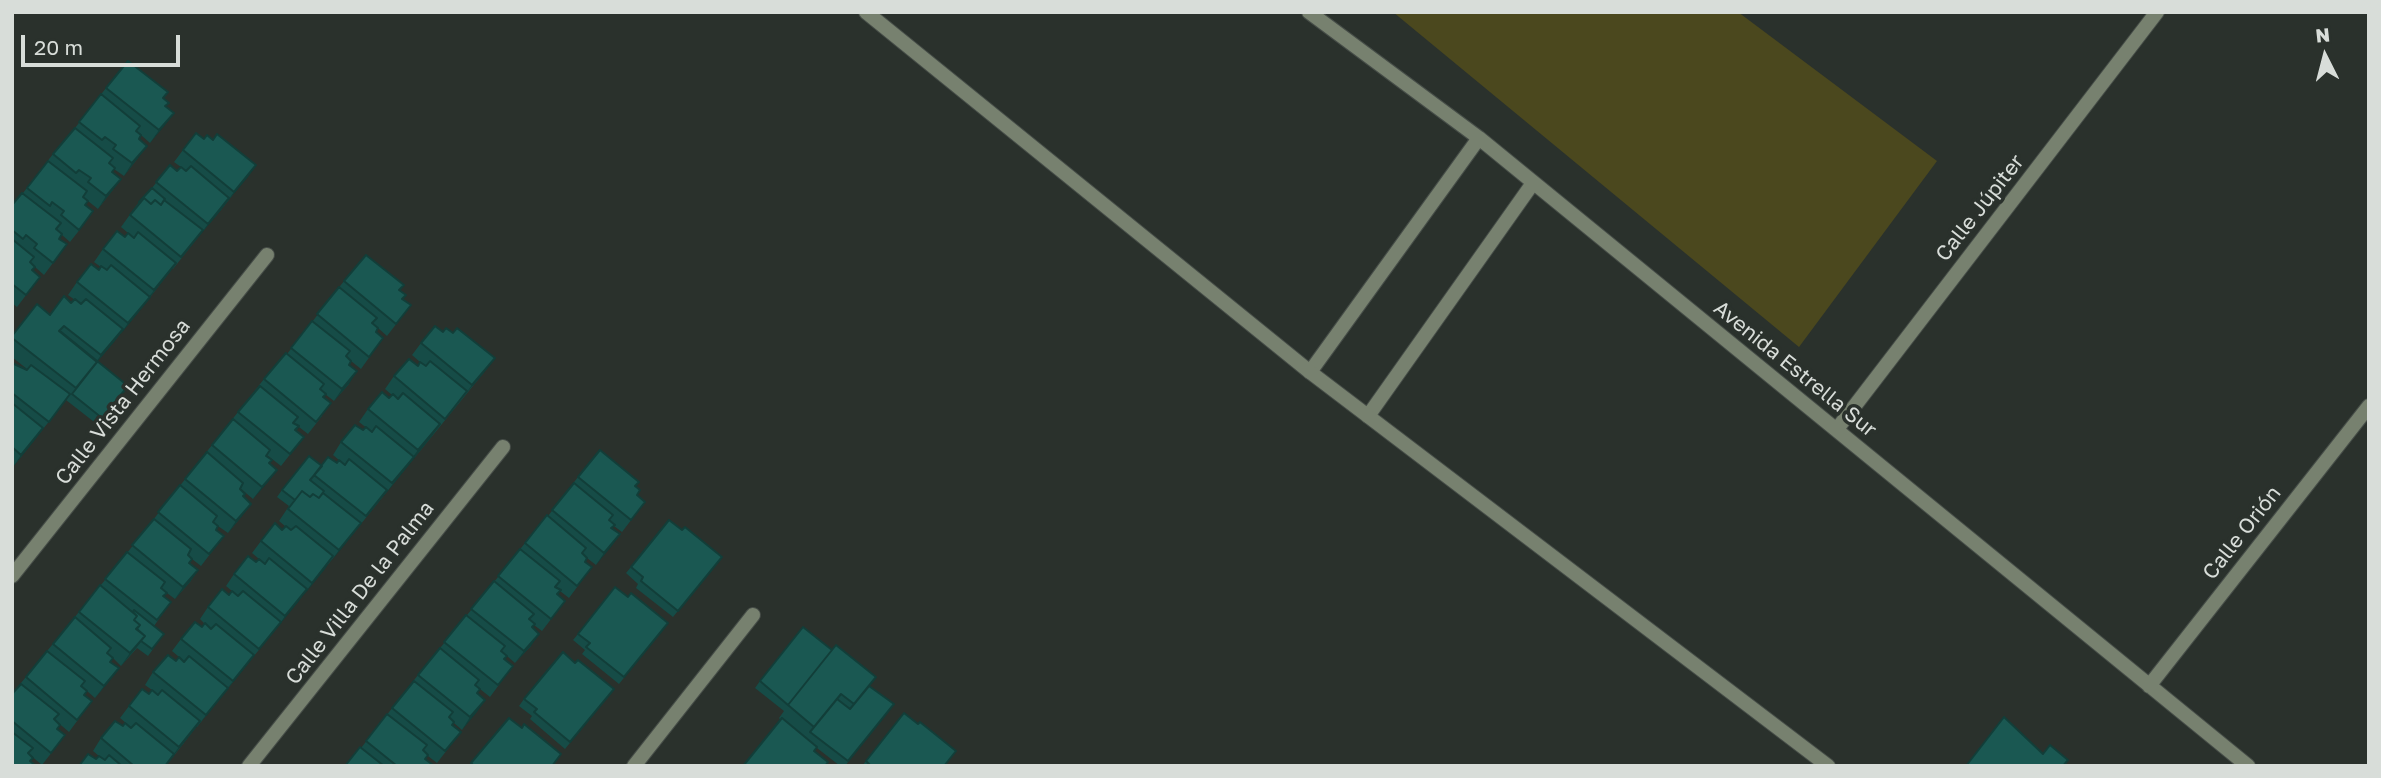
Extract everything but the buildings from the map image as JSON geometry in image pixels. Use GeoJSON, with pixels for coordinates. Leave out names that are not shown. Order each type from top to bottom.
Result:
{"type":"FeatureCollection","features":[{"type":"Feature","properties":{"kind":"street"},"geometry":{"type":"LineString","coordinates":[[866,12],[1310,372],[1828,766]]}},
{"type":"Feature","properties":{"kind":"street","name":"Avenida Estrella Sur"},"geometry":{"type":"LineString","coordinates":[[1309,12],[1479,138],[2248,766]]}},
{"type":"Feature","properties":{"kind":"street","name":"Calle Júpiter"},"geometry":{"type":"LineString","coordinates":[[1836,429],[2157,12]]}},
{"type":"Feature","properties":{"kind":"street"},"geometry":{"type":"LineString","coordinates":[[1310,372],[1479,138]]}},
{"type":"Feature","properties":{"kind":"street"},"geometry":{"type":"LineString","coordinates":[[1368,416],[1533,183]]}},
{"type":"Feature","properties":{"kind":"street","name":"Calle Vista Hermosa"},"geometry":{"type":"LineString","coordinates":[[12,576],[267,255]]}},
{"type":"Feature","properties":{"kind":"street","name":"Calle Orión"},"geometry":{"type":"LineString","coordinates":[[2149,686],[2369,406]]}},
{"type":"Feature","properties":{"kind":"street","name":"Calle Villa De la Palma"},"geometry":{"type":"LineString","coordinates":[[249,766],[503,447]]}},
{"type":"Feature","properties":{"kind":"street"},"geometry":{"type":"LineString","coordinates":[[634,766],[753,615]]}},
{"type":"Feature","properties":{"kind":"shaded area"},"geometry":{"type":"Polygon","coordinates":[[[1393,12],[1738,12],[1937,161],[1799,347],[1393,12]]]}}]}
